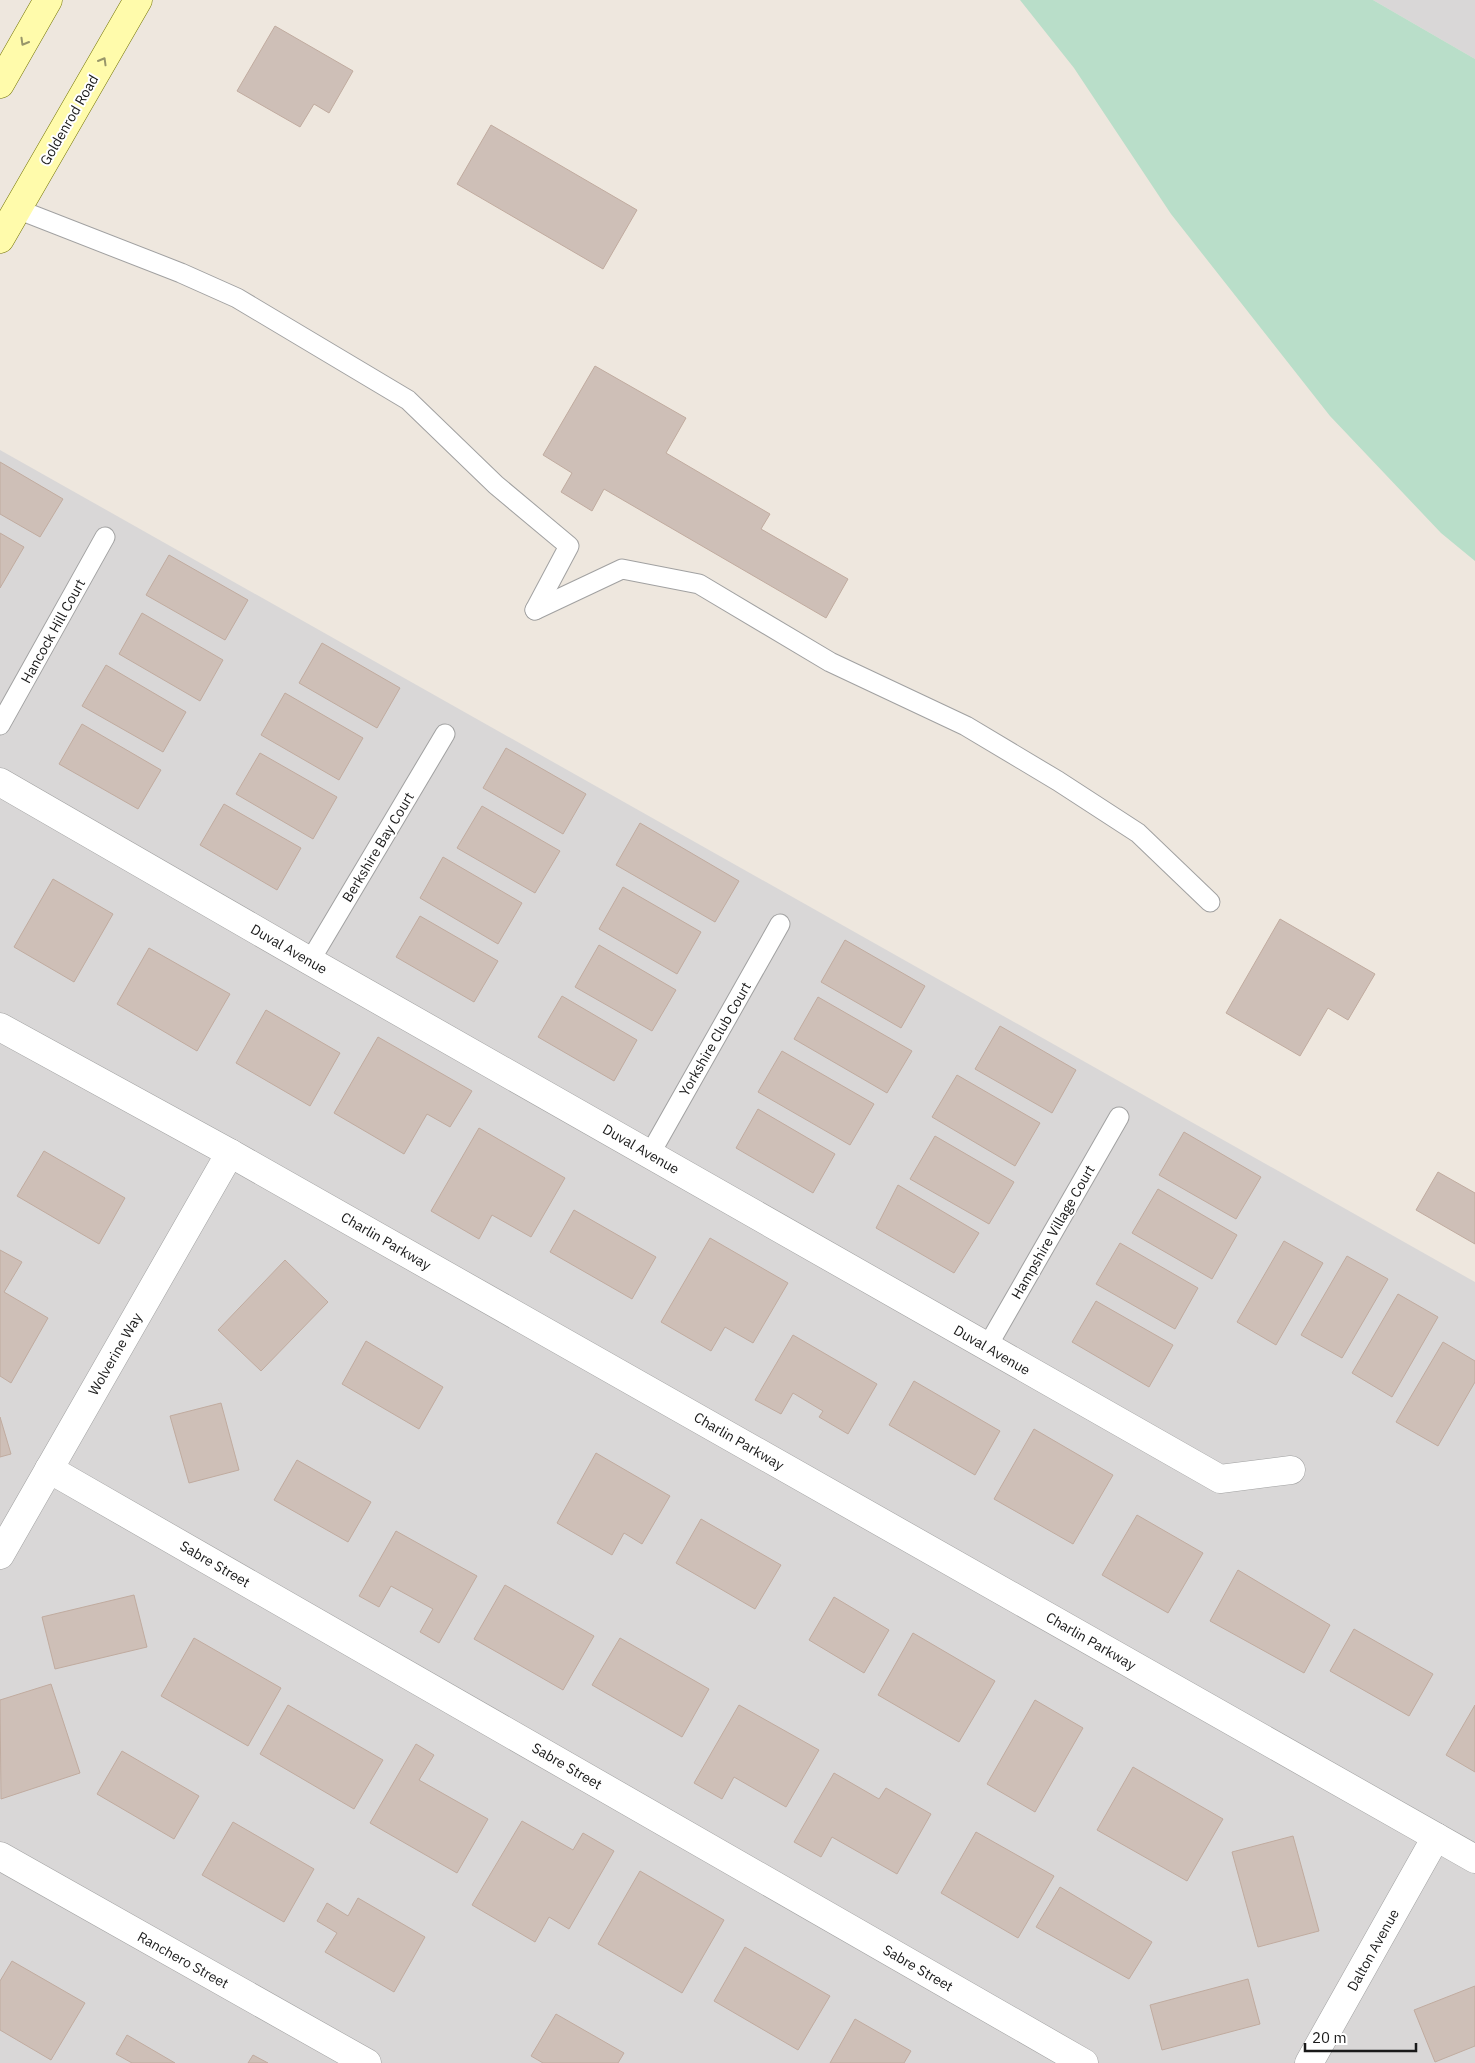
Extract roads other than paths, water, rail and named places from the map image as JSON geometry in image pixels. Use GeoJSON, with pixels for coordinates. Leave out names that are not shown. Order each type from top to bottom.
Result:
{"type":"FeatureCollection","features":[{"type":"Feature","properties":{"kind":"main road"},"geometry":{"type":"LineString","coordinates":[[0,84],[48,0]]}},
{"type":"Feature","properties":{"kind":"main road","name":"Goldenrod Road"},"geometry":{"type":"LineString","coordinates":[[0,239],[138,0]]}},
{"type":"Feature","properties":{"kind":"street","name":"Duval Avenue"},"geometry":{"type":"LineString","coordinates":[[0,782],[310,961],[1220,1479],[1291,1470]]}},
{"type":"Feature","properties":{"kind":"street","name":"Charlin Parkway"},"geometry":{"type":"LineString","coordinates":[[0,1027],[230,1153],[1475,1859]]}},
{"type":"Feature","properties":{"kind":"street","name":"Wolverine Way"},"geometry":{"type":"LineString","coordinates":[[0,1555],[230,1153]]}},
{"type":"Feature","properties":{"kind":"street","name":"Sabre Street"},"geometry":{"type":"LineString","coordinates":[[50,1469],[1084,2063]]}},
{"type":"Feature","properties":{"kind":"street","name":"Dalton Avenue"},"geometry":{"type":"LineString","coordinates":[[1309,2063],[1436,1837]]}},
{"type":"Feature","properties":{"kind":"street","name":"Ranchero Street"},"geometry":{"type":"LineString","coordinates":[[0,1856],[367,2063]]}},
{"type":"Feature","properties":{"kind":"lane"},"geometry":{"type":"LineString","coordinates":[[17,209],[172,270],[237,298],[408,400],[496,485],[569,546],[535,610],[622,569],[699,584],[830,662],[966,726],[1058,781],[1138,833],[1210,902]]}},
{"type":"Feature","properties":{"kind":"lane","name":"Hancock Hill Court"},"geometry":{"type":"LineString","coordinates":[[0,725],[105,537]]}},
{"type":"Feature","properties":{"kind":"lane","name":"Berkshire Bay Court"},"geometry":{"type":"LineString","coordinates":[[310,961],[445,734]]}},
{"type":"Feature","properties":{"kind":"lane","name":"Yorkshire Club Court"},"geometry":{"type":"LineString","coordinates":[[650,1154],[780,924]]}},
{"type":"Feature","properties":{"kind":"lane","name":"Hampshire Village Court"},"geometry":{"type":"LineString","coordinates":[[987,1347],[1119,1118]]}}]}
